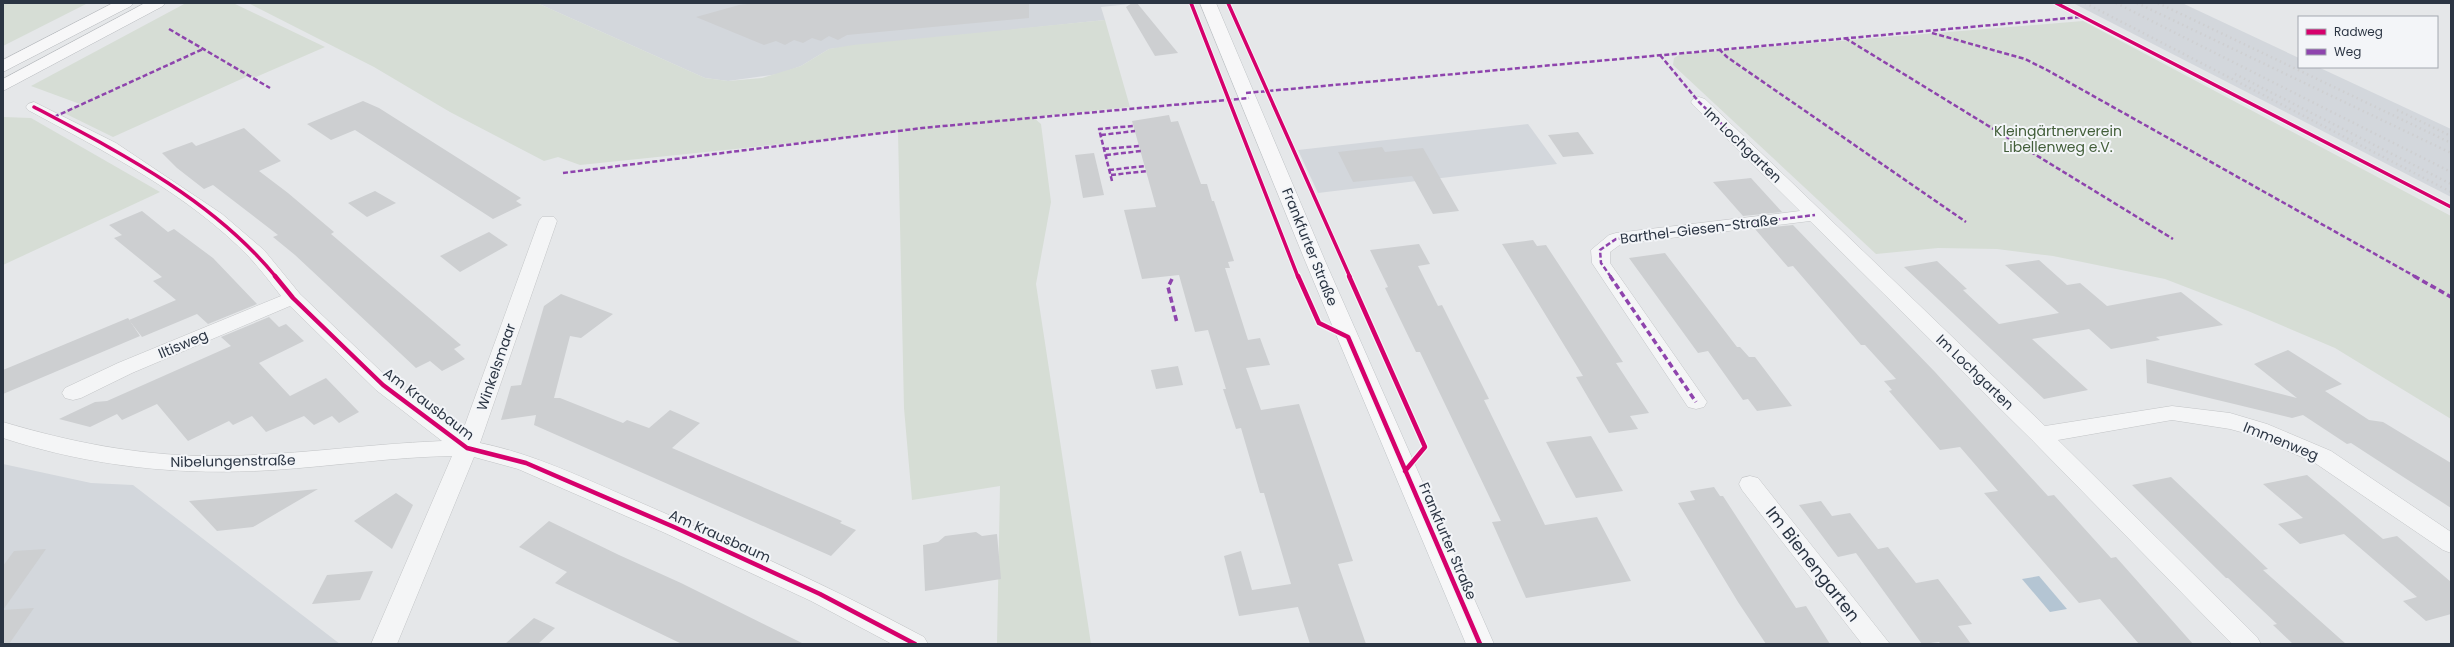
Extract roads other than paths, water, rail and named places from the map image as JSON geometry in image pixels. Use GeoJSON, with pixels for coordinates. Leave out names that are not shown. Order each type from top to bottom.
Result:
{"type":"FeatureCollection","features":[{"type":"Feature","properties":{"kind":"main road"},"geometry":{"type":"LineString","coordinates":[[3,67],[125,3]]}},
{"type":"Feature","properties":{"kind":"main road"},"geometry":{"type":"LineString","coordinates":[[3,86],[157,3]]}},
{"type":"Feature","properties":{"kind":"main road","name":"Frankfurter Straße"},"geometry":{"type":"LineString","coordinates":[[1208,3],[1272,152],[1316,263],[1480,644]]}},
{"type":"Feature","properties":{"kind":"street","name":"Im Lochgarten"},"geometry":{"type":"LineString","coordinates":[[1699,102],[2040,435],[2248,644]]}},
{"type":"Feature","properties":{"kind":"street","name":"Am Krausbaum"},"geometry":{"type":"LineString","coordinates":[[34,107],[110,147],[171,186],[216,218],[257,254],[293,298],[383,385],[467,448],[497,454],[526,463],[762,566],[865,616],[915,644]]}},
{"type":"Feature","properties":{"kind":"street","name":"Barthel-Giesen-Straße"},"geometry":{"type":"LineString","coordinates":[[1696,402],[1601,263],[1600,250],[1616,239],[1815,215]]}},
{"type":"Feature","properties":{"kind":"street","name":"Winkelsmaar"},"geometry":{"type":"LineString","coordinates":[[384,644],[467,448],[548,221]]}},
{"type":"Feature","properties":{"kind":"street","name":"Iltisweg"},"geometry":{"type":"LineString","coordinates":[[73,393],[125,368],[293,298]]}},
{"type":"Feature","properties":{"kind":"street","name":"Immenweg"},"geometry":{"type":"LineString","coordinates":[[2040,435],[2172,413],[2238,423],[2259,429],[2323,457],[2451,544]]}},
{"type":"Feature","properties":{"kind":"street","name":"Nibelungenstraße"},"geometry":{"type":"LineString","coordinates":[[3,430],[53,446],[84,452],[143,461],[190,464],[273,462],[423,449],[467,448]]}},
{"type":"Feature","properties":{"kind":"street","name":"Im Bienengarten"},"geometry":{"type":"LineString","coordinates":[[1750,484],[1877,644]]}},
{"type":"Feature","properties":{"kind":"water"},"geometry":{"type":"Polygon","coordinates":[[[2039,576],[2067,609],[2050,612],[2022,579],[2039,576]]]}},
{"type":"Feature","properties":{"kind":"railway"},"geometry":{"type":"LineString","coordinates":[[2085,3],[2451,192]]}},
{"type":"Feature","properties":{"kind":"railway"},"geometry":{"type":"LineString","coordinates":[[2116,3],[2451,172]]}},
{"type":"Feature","properties":{"kind":"railway"},"geometry":{"type":"LineString","coordinates":[[2137,3],[2451,153]]}},
{"type":"Feature","properties":{"kind":"railway"},"geometry":{"type":"LineString","coordinates":[[2158,3],[2451,143]]}},
{"type":"Feature","properties":{"kind":"railway"},"geometry":{"type":"LineString","coordinates":[[2235,74],[2451,184]]}},
{"type":"Feature","properties":{"kind":"railway"},"geometry":{"type":"LineString","coordinates":[[2397,110],[2451,136]]}},
{"type":"Feature","properties":{"kind":"park label","name":"Kleingärtnerverein Libellenweg e.V."},"geometry":{"type":"Point","coordinates":[2058,140]}}]}
